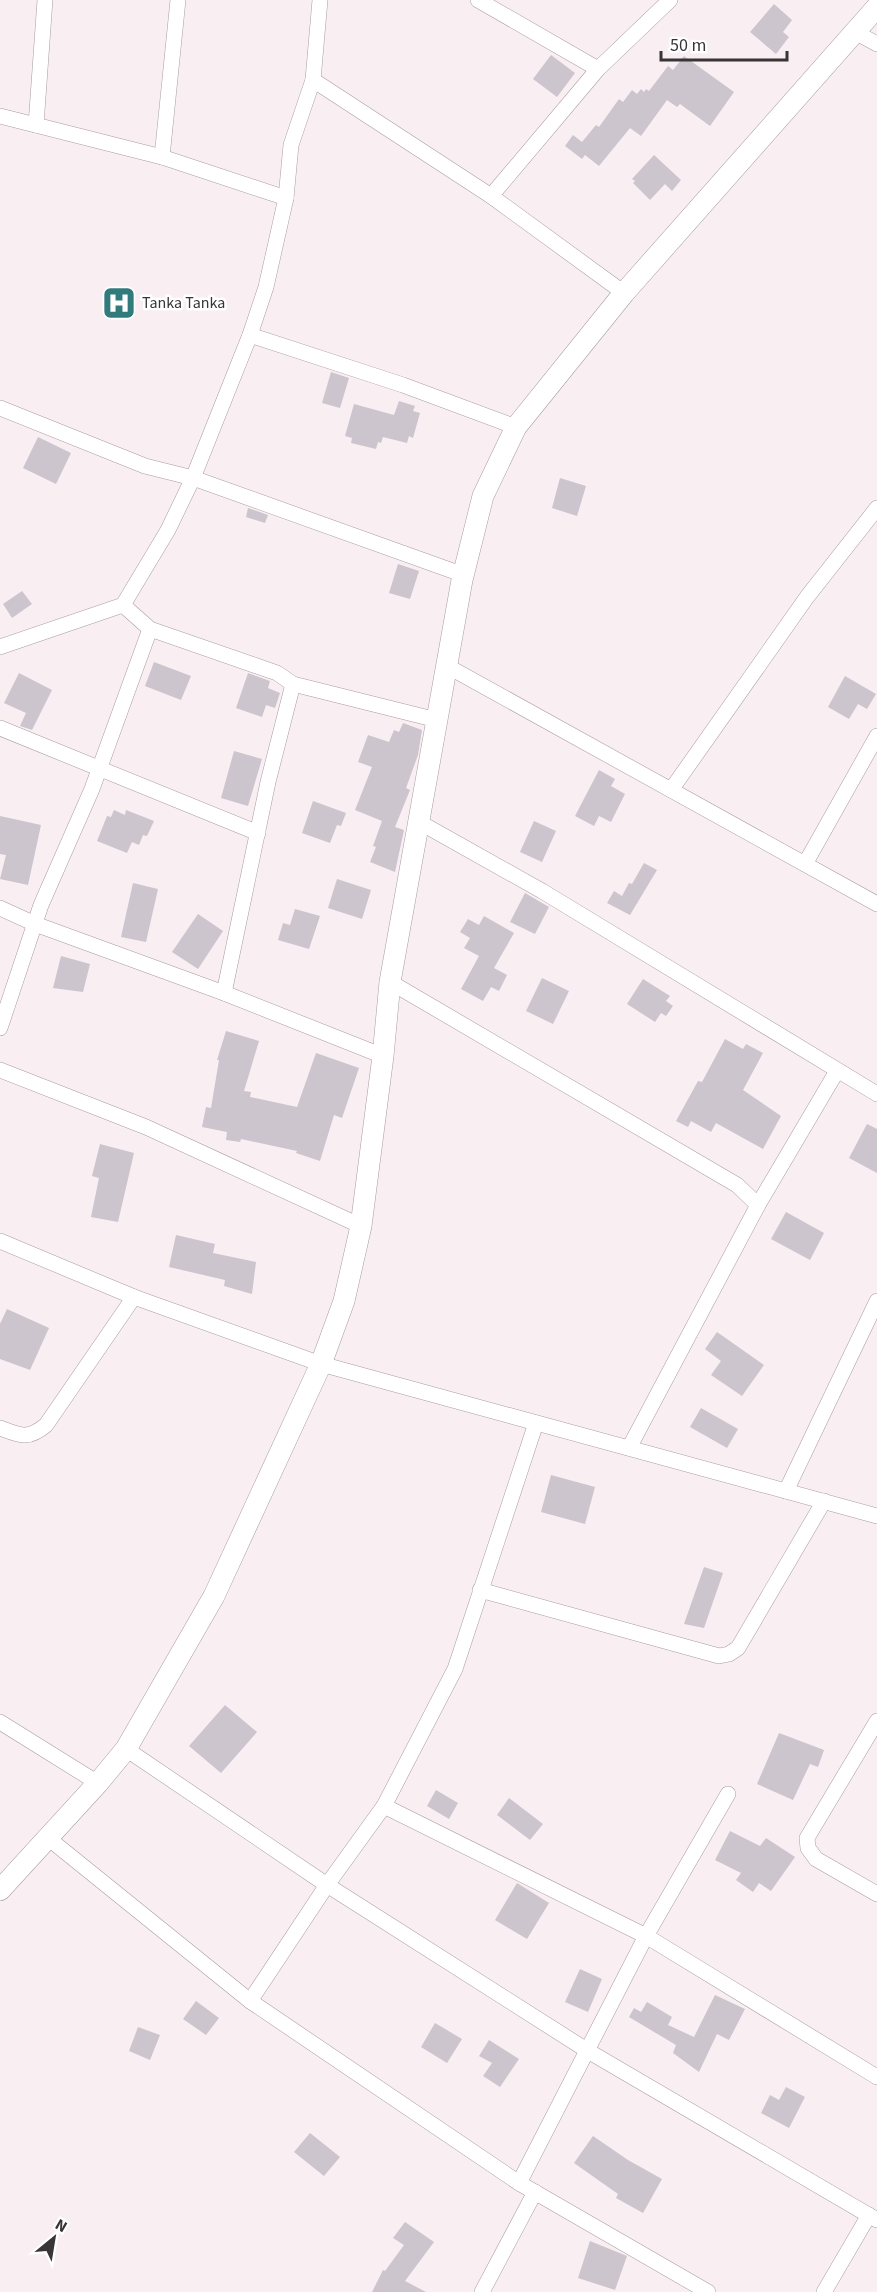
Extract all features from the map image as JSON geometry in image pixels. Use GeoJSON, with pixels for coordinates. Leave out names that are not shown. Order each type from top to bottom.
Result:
{"type":"FeatureCollection","features":[{"type":"Feature","properties":{"kind":"street"},"geometry":{"type":"LineString","coordinates":[[36,125],[45,0]]}},
{"type":"Feature","properties":{"kind":"street"},"geometry":{"type":"LineString","coordinates":[[162,157],[178,0]]}},
{"type":"Feature","properties":{"kind":"street"},"geometry":{"type":"LineString","coordinates":[[0,647],[123,605],[168,530],[193,478],[250,335],[266,287],[286,198],[291,145],[313,80],[320,0]]}},
{"type":"Feature","properties":{"kind":"street"},"geometry":{"type":"LineString","coordinates":[[478,0],[598,69]]}},
{"type":"Feature","properties":{"kind":"street"},"geometry":{"type":"LineString","coordinates":[[491,196],[598,69],[670,0]]}},
{"type":"Feature","properties":{"kind":"street"},"geometry":{"type":"LineString","coordinates":[[0,1890],[48,1839],[126,1749],[214,1596],[321,1364],[344,1301],[361,1226],[390,982],[464,575],[483,496],[516,427],[624,293],[877,7]]}},
{"type":"Feature","properties":{"kind":"street"},"geometry":{"type":"LineString","coordinates":[[855,32],[877,44]]}},
{"type":"Feature","properties":{"kind":"street"},"geometry":{"type":"LineString","coordinates":[[313,80],[491,196],[624,293]]}},
{"type":"Feature","properties":{"kind":"street"},"geometry":{"type":"LineString","coordinates":[[0,116],[162,157],[286,198]]}},
{"type":"Feature","properties":{"kind":"street"},"geometry":{"type":"LineString","coordinates":[[250,335],[403,385],[516,427]]}},
{"type":"Feature","properties":{"kind":"street"},"geometry":{"type":"LineString","coordinates":[[0,408],[145,466],[193,478],[464,575]]}},
{"type":"Feature","properties":{"kind":"street"},"geometry":{"type":"LineString","coordinates":[[671,790],[807,597],[877,508]]}},
{"type":"Feature","properties":{"kind":"street"},"geometry":{"type":"LineString","coordinates":[[123,605],[150,629],[277,674],[293,684],[437,720]]}},
{"type":"Feature","properties":{"kind":"street"},"geometry":{"type":"LineString","coordinates":[[0,1028],[35,924],[99,767],[150,629]]}},
{"type":"Feature","properties":{"kind":"street"},"geometry":{"type":"LineString","coordinates":[[447,666],[877,904]]}},
{"type":"Feature","properties":{"kind":"street"},"geometry":{"type":"LineString","coordinates":[[224,993],[293,684]]}},
{"type":"Feature","properties":{"kind":"street"},"geometry":{"type":"LineString","coordinates":[[0,728],[258,833]]}},
{"type":"Feature","properties":{"kind":"street"},"geometry":{"type":"LineString","coordinates":[[805,864],[877,736]]}},
{"type":"Feature","properties":{"kind":"street"},"geometry":{"type":"LineString","coordinates":[[419,822],[552,897],[877,1094]]}},
{"type":"Feature","properties":{"kind":"street"},"geometry":{"type":"LineString","coordinates":[[0,908],[35,924],[224,993],[383,1056]]}},
{"type":"Feature","properties":{"kind":"street"},"geometry":{"type":"LineString","coordinates":[[390,982],[737,1185],[758,1205]]}},
{"type":"Feature","properties":{"kind":"street"},"geometry":{"type":"LineString","coordinates":[[0,1070],[146,1126],[361,1226]]}},
{"type":"Feature","properties":{"kind":"street"},"geometry":{"type":"LineString","coordinates":[[629,1448],[758,1205],[837,1071]]}},
{"type":"Feature","properties":{"kind":"street"},"geometry":{"type":"LineString","coordinates":[[0,1241],[134,1298],[321,1364],[877,1516]]}},
{"type":"Feature","properties":{"kind":"street"},"geometry":{"type":"LineString","coordinates":[[0,1428],[22,1436],[36,1433],[46,1425],[134,1298]]}},
{"type":"Feature","properties":{"kind":"street"},"geometry":{"type":"LineString","coordinates":[[786,1491],[877,1301]]}},
{"type":"Feature","properties":{"kind":"street"},"geometry":{"type":"LineString","coordinates":[[250,2001],[327,1885],[384,1806],[455,1669],[536,1423]]}},
{"type":"Feature","properties":{"kind":"street"},"geometry":{"type":"LineString","coordinates":[[480,1590],[719,1656],[729,1654],[738,1648],[824,1501]]}},
{"type":"Feature","properties":{"kind":"street"},"geometry":{"type":"LineString","coordinates":[[877,1721],[807,1838],[808,1848],[816,1859],[877,1894]]}},
{"type":"Feature","properties":{"kind":"street"},"geometry":{"type":"LineString","coordinates":[[0,1722],[98,1783]]}},
{"type":"Feature","properties":{"kind":"street"},"geometry":{"type":"LineString","coordinates":[[126,1749],[327,1885],[588,2051],[873,2218],[824,2292]]}},
{"type":"Feature","properties":{"kind":"street"},"geometry":{"type":"LineString","coordinates":[[519,2183],[646,1936],[728,1794]]}},
{"type":"Feature","properties":{"kind":"street"},"geometry":{"type":"LineString","coordinates":[[384,1806],[646,1936],[877,2077]]}},
{"type":"Feature","properties":{"kind":"street"},"geometry":{"type":"LineString","coordinates":[[48,1839],[250,2001],[519,2183],[708,2292]]}},
{"type":"Feature","properties":{"kind":"street"},"geometry":{"type":"LineString","coordinates":[[482,2292],[535,2192]]}},
{"type":"Feature","properties":{"kind":"building"},"geometry":{"type":"Polygon","coordinates":[[[774,4],[792,20],[783,32],[789,37],[776,54],[750,32],[774,4]]]}},
{"type":"Feature","properties":{"kind":"building"},"geometry":{"type":"Polygon","coordinates":[[[551,55],[575,73],[557,97],[533,79],[551,55]]]}},
{"type":"Feature","properties":{"kind":"building"},"geometry":{"type":"Polygon","coordinates":[[[684,56],[734,92],[710,126],[680,104],[677,107],[667,100],[641,136],[630,128],[599,166],[585,155],[582,159],[565,146],[573,135],[582,142],[596,125],[599,127],[619,99],[623,102],[632,90],[637,94],[641,89],[644,92],[646,89],[649,91],[668,66],[673,70],[684,56]]]}},
{"type":"Feature","properties":{"kind":"building"},"geometry":{"type":"Polygon","coordinates":[[[654,155],[681,180],[672,191],[665,184],[650,200],[633,183],[635,181],[632,179],[654,155]]]}},
{"type":"Feature","properties":{"kind":"building"},"geometry":{"type":"Polygon","coordinates":[[[331,372],[349,378],[340,408],[322,403],[331,372]]]}},
{"type":"Feature","properties":{"kind":"building"},"geometry":{"type":"Polygon","coordinates":[[[399,401],[415,406],[413,411],[420,413],[413,438],[409,436],[407,443],[383,437],[376,449],[351,443],[352,438],[345,436],[354,404],[394,415],[399,401]]]}},
{"type":"Feature","properties":{"kind":"building"},"geometry":{"type":"Polygon","coordinates":[[[38,437],[71,453],[56,484],[23,468],[38,437]]]}},
{"type":"Feature","properties":{"kind":"building"},"geometry":{"type":"Polygon","coordinates":[[[560,478],[586,486],[577,516],[552,508],[560,478]]]}},
{"type":"Feature","properties":{"kind":"building"},"geometry":{"type":"Polygon","coordinates":[[[248,508],[268,515],[265,523],[246,517],[248,508]]]}},
{"type":"Feature","properties":{"kind":"building"},"geometry":{"type":"Polygon","coordinates":[[[398,564],[419,571],[410,599],[389,593],[398,564]]]}},
{"type":"Feature","properties":{"kind":"building"},"geometry":{"type":"Polygon","coordinates":[[[22,591],[32,604],[12,618],[3,604],[22,591]]]}},
{"type":"Feature","properties":{"kind":"building"},"geometry":{"type":"Polygon","coordinates":[[[154,662],[191,676],[181,700],[145,686],[154,662]]]}},
{"type":"Feature","properties":{"kind":"building"},"geometry":{"type":"Polygon","coordinates":[[[19,673],[52,690],[32,730],[20,726],[26,713],[4,703],[19,673]]]}},
{"type":"Feature","properties":{"kind":"building"},"geometry":{"type":"Polygon","coordinates":[[[248,673],[270,681],[268,688],[280,693],[275,708],[266,705],[262,717],[236,708],[248,673]]]}},
{"type":"Feature","properties":{"kind":"building"},"geometry":{"type":"Polygon","coordinates":[[[845,676],[876,694],[867,709],[858,704],[849,719],[828,707],[845,676]]]}},
{"type":"Feature","properties":{"kind":"building"},"geometry":{"type":"Polygon","coordinates":[[[403,723],[422,730],[418,755],[406,788],[410,790],[395,827],[404,830],[395,872],[370,862],[382,821],[355,810],[372,767],[358,762],[368,735],[389,742],[394,730],[399,732],[403,723]]]}},
{"type":"Feature","properties":{"kind":"building"},"geometry":{"type":"Polygon","coordinates":[[[234,751],[262,759],[248,806],[221,798],[234,751]]]}},
{"type":"Feature","properties":{"kind":"building"},"geometry":{"type":"Polygon","coordinates":[[[599,770],[615,779],[611,786],[625,794],[611,822],[599,816],[594,826],[575,816],[599,770]]]}},
{"type":"Feature","properties":{"kind":"building"},"geometry":{"type":"Polygon","coordinates":[[[313,801],[346,813],[341,826],[337,825],[330,843],[302,833],[313,801]]]}},
{"type":"Feature","properties":{"kind":"building"},"geometry":{"type":"Polygon","coordinates":[[[114,810],[125,815],[126,810],[154,821],[147,836],[143,835],[139,845],[132,842],[127,853],[97,841],[107,816],[111,817],[114,810]]]}},
{"type":"Feature","properties":{"kind":"building"},"geometry":{"type":"Polygon","coordinates":[[[0,816],[41,825],[28,885],[0,879],[6,855],[0,854],[0,816]]]}},
{"type":"Feature","properties":{"kind":"building"},"geometry":{"type":"Polygon","coordinates":[[[534,821],[556,831],[542,862],[520,852],[534,821]]]}},
{"type":"Feature","properties":{"kind":"building"},"geometry":{"type":"Polygon","coordinates":[[[644,863],[657,870],[630,915],[607,903],[614,891],[622,896],[644,863]]]}},
{"type":"Feature","properties":{"kind":"building"},"geometry":{"type":"Polygon","coordinates":[[[337,879],[371,890],[362,919],[328,908],[337,879]]]}},
{"type":"Feature","properties":{"kind":"building"},"geometry":{"type":"Polygon","coordinates":[[[133,883],[158,889],[146,942],[121,937],[133,883]]]}},
{"type":"Feature","properties":{"kind":"building"},"geometry":{"type":"Polygon","coordinates":[[[525,893],[549,907],[535,934],[510,922],[525,893]]]}},
{"type":"Feature","properties":{"kind":"building"},"geometry":{"type":"Polygon","coordinates":[[[295,909],[320,916],[309,949],[278,940],[283,923],[290,925],[295,909]]]}},
{"type":"Feature","properties":{"kind":"building"},"geometry":{"type":"Polygon","coordinates":[[[198,914],[223,931],[198,969],[172,952],[198,914]]]}},
{"type":"Feature","properties":{"kind":"building"},"geometry":{"type":"Polygon","coordinates":[[[484,916],[514,933],[494,968],[507,975],[499,991],[491,987],[483,1001],[461,989],[479,956],[464,948],[470,938],[460,932],[468,919],[479,925],[484,916]]]}},
{"type":"Feature","properties":{"kind":"building"},"geometry":{"type":"Polygon","coordinates":[[[61,956],[90,964],[83,992],[53,988],[61,956]]]}},
{"type":"Feature","properties":{"kind":"building"},"geometry":{"type":"Polygon","coordinates":[[[542,978],[569,991],[553,1024],[526,1011],[542,978]]]}},
{"type":"Feature","properties":{"kind":"building"},"geometry":{"type":"Polygon","coordinates":[[[643,979],[670,996],[666,1001],[673,1006],[666,1016],[661,1013],[655,1022],[627,1004],[643,979]]]}},
{"type":"Feature","properties":{"kind":"building"},"geometry":{"type":"Polygon","coordinates":[[[226,1031],[259,1041],[244,1091],[251,1092],[250,1097],[297,1107],[316,1053],[359,1068],[342,1118],[334,1115],[320,1161],[296,1153],[297,1151],[241,1139],[240,1142],[226,1140],[227,1132],[202,1127],[206,1107],[211,1108],[219,1060],[217,1060],[226,1031]]]}},
{"type":"Feature","properties":{"kind":"building"},"geometry":{"type":"Polygon","coordinates":[[[725,1039],[743,1049],[746,1044],[763,1053],[743,1090],[781,1116],[763,1149],[716,1123],[711,1132],[691,1121],[688,1127],[676,1121],[698,1081],[702,1082],[725,1039]]]}},
{"type":"Feature","properties":{"kind":"building"},"geometry":{"type":"Polygon","coordinates":[[[867,1124],[877,1129],[877,1173],[849,1158],[867,1124]]]}},
{"type":"Feature","properties":{"kind":"building"},"geometry":{"type":"Polygon","coordinates":[[[100,1144],[134,1153],[118,1222],[91,1217],[99,1178],[92,1176],[100,1144]]]}},
{"type":"Feature","properties":{"kind":"building"},"geometry":{"type":"Polygon","coordinates":[[[786,1212],[824,1233],[810,1260],[771,1239],[786,1212]]]}},
{"type":"Feature","properties":{"kind":"building"},"geometry":{"type":"Polygon","coordinates":[[[176,1235],[215,1244],[213,1253],[256,1262],[252,1294],[224,1286],[225,1280],[169,1267],[176,1235]]]}},
{"type":"Feature","properties":{"kind":"building"},"geometry":{"type":"Polygon","coordinates":[[[7,1309],[49,1328],[30,1370],[0,1359],[0,1324],[7,1309]]]}},
{"type":"Feature","properties":{"kind":"building"},"geometry":{"type":"Polygon","coordinates":[[[717,1332],[764,1365],[742,1396],[711,1375],[721,1361],[705,1349],[717,1332]]]}},
{"type":"Feature","properties":{"kind":"building"},"geometry":{"type":"Polygon","coordinates":[[[701,1408],[738,1429],[727,1448],[690,1427],[701,1408]]]}},
{"type":"Feature","properties":{"kind":"building"},"geometry":{"type":"Polygon","coordinates":[[[551,1475],[595,1487],[585,1524],[541,1512],[551,1475]]]}},
{"type":"Feature","properties":{"kind":"building"},"geometry":{"type":"Polygon","coordinates":[[[704,1567],[723,1573],[704,1628],[684,1624],[704,1567]]]}},
{"type":"Feature","properties":{"kind":"building"},"geometry":{"type":"Polygon","coordinates":[[[225,1705],[257,1732],[221,1773],[189,1746],[225,1705]]]}},
{"type":"Feature","properties":{"kind":"building"},"geometry":{"type":"Polygon","coordinates":[[[779,1733],[824,1750],[818,1767],[810,1764],[793,1800],[757,1784],[779,1733]]]}},
{"type":"Feature","properties":{"kind":"building"},"geometry":{"type":"Polygon","coordinates":[[[436,1790],[458,1803],[449,1819],[427,1806],[436,1790]]]}},
{"type":"Feature","properties":{"kind":"building"},"geometry":{"type":"Polygon","coordinates":[[[509,1798],[543,1824],[530,1840],[497,1815],[509,1798]]]}},
{"type":"Feature","properties":{"kind":"building"},"geometry":{"type":"Polygon","coordinates":[[[730,1831],[760,1846],[766,1838],[795,1857],[771,1891],[759,1883],[753,1892],[736,1880],[741,1873],[715,1860],[730,1831]]]}},
{"type":"Feature","properties":{"kind":"building"},"geometry":{"type":"Polygon","coordinates":[[[517,1883],[549,1903],[527,1939],[495,1920],[517,1883]]]}},
{"type":"Feature","properties":{"kind":"building"},"geometry":{"type":"Polygon","coordinates":[[[580,1969],[602,1979],[588,2012],[565,2002],[580,1969]]]}},
{"type":"Feature","properties":{"kind":"building"},"geometry":{"type":"Polygon","coordinates":[[[715,1995],[745,2009],[729,2040],[717,2034],[699,2072],[673,2053],[676,2045],[629,2017],[634,2008],[641,2012],[647,2002],[672,2017],[668,2025],[694,2037],[715,1995]]]}},
{"type":"Feature","properties":{"kind":"building"},"geometry":{"type":"Polygon","coordinates":[[[196,2001],[219,2018],[206,2035],[183,2019],[196,2001]]]}},
{"type":"Feature","properties":{"kind":"building"},"geometry":{"type":"Polygon","coordinates":[[[435,2023],[462,2039],[447,2063],[421,2047],[435,2023]]]}},
{"type":"Feature","properties":{"kind":"building"},"geometry":{"type":"Polygon","coordinates":[[[138,2027],[160,2035],[150,2060],[129,2051],[138,2027]]]}},
{"type":"Feature","properties":{"kind":"building"},"geometry":{"type":"Polygon","coordinates":[[[489,2040],[519,2059],[500,2087],[483,2076],[492,2063],[479,2056],[489,2040]]]}},
{"type":"Feature","properties":{"kind":"building"},"geometry":{"type":"Polygon","coordinates":[[[786,2087],[805,2097],[789,2128],[761,2113],[770,2095],[779,2100],[786,2087]]]}},
{"type":"Feature","properties":{"kind":"building"},"geometry":{"type":"Polygon","coordinates":[[[310,2133],[340,2157],[324,2176],[294,2152],[310,2133]]]}},
{"type":"Feature","properties":{"kind":"building"},"geometry":{"type":"Polygon","coordinates":[[[593,2136],[628,2160],[662,2179],[643,2213],[616,2198],[618,2194],[574,2163],[593,2136]]]}},
{"type":"Feature","properties":{"kind":"building"},"geometry":{"type":"Polygon","coordinates":[[[405,2222],[434,2242],[405,2281],[426,2292],[372,2292],[383,2270],[385,2271],[404,2245],[393,2238],[405,2222]]]}},
{"type":"Feature","properties":{"kind":"building"},"geometry":{"type":"Polygon","coordinates":[[[590,2241],[627,2256],[615,2290],[578,2278],[590,2241]]]}},
{"type":"Feature","properties":{"kind":"place","name":"Tanka Tanka"},"geometry":{"type":"Point","coordinates":[119,303]}}]}
